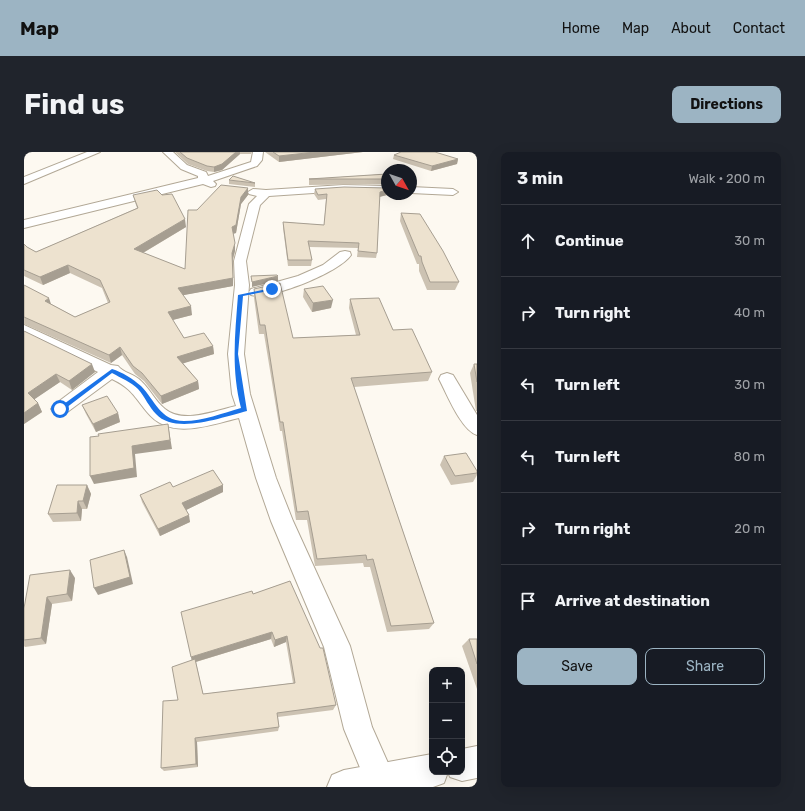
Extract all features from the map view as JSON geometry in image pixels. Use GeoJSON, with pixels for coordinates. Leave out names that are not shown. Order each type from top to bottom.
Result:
{"type":"FeatureCollection","features":[{"type":"Feature","properties":{"kind":"main road"},"geometry":{"type":"LineString","coordinates":[[465,764],[477,762]]}},
{"type":"Feature","properties":{"kind":"main road"},"geometry":{"type":"LineString","coordinates":[[344,787],[429,772]]}},
{"type":"Feature","properties":{"kind":"street"},"geometry":{"type":"LineString","coordinates":[[24,181],[95,152]]}},
{"type":"Feature","properties":{"kind":"street"},"geometry":{"type":"LineString","coordinates":[[168,152],[184,167],[202,174],[213,184]]}},
{"type":"Feature","properties":{"kind":"street"},"geometry":{"type":"LineString","coordinates":[[24,224],[190,184],[213,184],[249,167],[257,160],[258,152]]}},
{"type":"Feature","properties":{"kind":"street"},"geometry":{"type":"LineString","coordinates":[[244,190],[266,193],[343,188],[381,189]]}},
{"type":"Feature","properties":{"kind":"street"},"geometry":{"type":"LineString","coordinates":[[417,190],[453,192]]}},
{"type":"Feature","properties":{"kind":"street"},"geometry":{"type":"LineString","coordinates":[[266,193],[255,204],[240,261],[242,285],[236,354],[241,394],[282,522],[337,646],[358,729],[381,781]]}},
{"type":"Feature","properties":{"kind":"street"},"geometry":{"type":"LineString","coordinates":[[240,295],[285,285],[337,263],[345,255]]}},
{"type":"Feature","properties":{"kind":"street"},"geometry":{"type":"LineString","coordinates":[[24,330],[112,370],[132,381],[140,388],[159,414],[170,421],[184,423],[193,422],[245,410]]}},
{"type":"Feature","properties":{"kind":"street"},"geometry":{"type":"LineString","coordinates":[[60,409],[112,370]]}},
{"type":"Feature","properties":{"kind":"street"},"geometry":{"type":"LineString","coordinates":[[447,379],[469,418],[477,428]]}},
{"type":"Feature","properties":{"kind":"building"},"geometry":{"type":"Polygon","coordinates":[[[180,152],[236,152],[222,164],[214,167],[207,166],[187,158],[180,152]]]}},
{"type":"Feature","properties":{"kind":"building"},"geometry":{"type":"Polygon","coordinates":[[[273,152],[315,152],[279,156],[273,152]]]}},
{"type":"Feature","properties":{"kind":"building"},"geometry":{"type":"Polygon","coordinates":[[[401,152],[435,152],[458,159],[432,166],[394,155],[401,152]]]}},
{"type":"Feature","properties":{"kind":"building"},"geometry":{"type":"Polygon","coordinates":[[[381,174],[381,179],[309,179],[381,174]]]}},
{"type":"Feature","properties":{"kind":"building"},"geometry":{"type":"Polygon","coordinates":[[[233,176],[255,183],[229,180],[233,176]]]}},
{"type":"Feature","properties":{"kind":"building"},"geometry":{"type":"Polygon","coordinates":[[[221,185],[248,188],[241,197],[236,225],[232,227],[235,243],[232,253],[233,278],[178,288],[191,306],[168,312],[184,338],[204,333],[213,346],[177,357],[198,381],[161,396],[142,373],[133,366],[120,347],[109,355],[24,317],[24,285],[49,298],[45,301],[75,317],[110,302],[100,280],[68,265],[40,277],[24,270],[24,244],[36,252],[138,208],[133,195],[157,190],[162,195],[172,194],[185,219],[134,249],[185,269],[188,210],[197,210],[221,185]]]}},
{"type":"Feature","properties":{"kind":"building"},"geometry":{"type":"Polygon","coordinates":[[[344,187],[381,188],[377,253],[358,251],[359,243],[308,241],[312,260],[288,260],[283,222],[324,225],[327,194],[318,195],[315,189],[344,187]]]}},
{"type":"Feature","properties":{"kind":"building"},"geometry":{"type":"Polygon","coordinates":[[[401,213],[420,214],[443,251],[459,282],[430,282],[421,256],[419,256],[401,213]]]}},
{"type":"Feature","properties":{"kind":"building"},"geometry":{"type":"Polygon","coordinates":[[[251,276],[278,276],[252,282],[251,276]]]}},
{"type":"Feature","properties":{"kind":"building"},"geometry":{"type":"Polygon","coordinates":[[[280,283],[293,338],[360,335],[350,299],[379,298],[393,330],[412,329],[432,372],[351,378],[434,623],[391,626],[373,559],[367,560],[366,555],[317,559],[308,511],[297,512],[283,422],[280,422],[265,325],[260,325],[254,289],[280,283]]]}},
{"type":"Feature","properties":{"kind":"building"},"geometry":{"type":"Polygon","coordinates":[[[323,286],[333,300],[313,303],[304,289],[323,286]]]}},
{"type":"Feature","properties":{"kind":"building"},"geometry":{"type":"Polygon","coordinates":[[[24,331],[92,364],[69,381],[56,374],[28,393],[38,403],[24,413],[24,331]]]}},
{"type":"Feature","properties":{"kind":"building"},"geometry":{"type":"Polygon","coordinates":[[[474,364],[477,364],[477,382],[474,364]]]}},
{"type":"Feature","properties":{"kind":"building"},"geometry":{"type":"Polygon","coordinates":[[[107,396],[118,413],[93,424],[82,405],[107,396]]]}},
{"type":"Feature","properties":{"kind":"building"},"geometry":{"type":"Polygon","coordinates":[[[168,424],[170,440],[132,446],[134,468],[90,476],[90,437],[99,436],[98,434],[168,424]]]}},
{"type":"Feature","properties":{"kind":"building"},"geometry":{"type":"Polygon","coordinates":[[[466,453],[477,473],[455,476],[444,456],[466,453]]]}},
{"type":"Feature","properties":{"kind":"building"},"geometry":{"type":"Polygon","coordinates":[[[213,470],[223,485],[182,503],[189,515],[158,529],[140,495],[170,482],[173,487],[213,470]]]}},
{"type":"Feature","properties":{"kind":"building"},"geometry":{"type":"Polygon","coordinates":[[[57,485],[87,485],[83,501],[78,501],[77,513],[48,514],[57,485]]]}},
{"type":"Feature","properties":{"kind":"building"},"geometry":{"type":"Polygon","coordinates":[[[124,550],[130,577],[94,588],[90,560],[124,550]]]}},
{"type":"Feature","properties":{"kind":"building"},"geometry":{"type":"Polygon","coordinates":[[[70,570],[67,594],[47,597],[41,638],[24,640],[24,608],[30,575],[70,570]]]}},
{"type":"Feature","properties":{"kind":"building"},"geometry":{"type":"Polygon","coordinates":[[[290,581],[320,648],[323,648],[336,705],[277,713],[279,727],[195,738],[196,764],[161,768],[163,701],[178,700],[172,667],[195,659],[203,694],[295,683],[287,636],[275,640],[272,632],[191,657],[181,612],[252,591],[253,594],[290,581]]]}},
{"type":"Feature","properties":{"kind":"building"},"geometry":{"type":"Polygon","coordinates":[[[469,639],[477,639],[477,664],[469,639]]]}},
{"type":"Feature","properties":{"kind":"route"},"geometry":{"type":"LineString","coordinates":[[60,409],[70,403],[112,370],[132,381],[140,388],[159,414],[170,421],[177,423],[193,422],[245,410],[237,371],[236,354],[242,299],[240,295],[272,289]]}}]}
